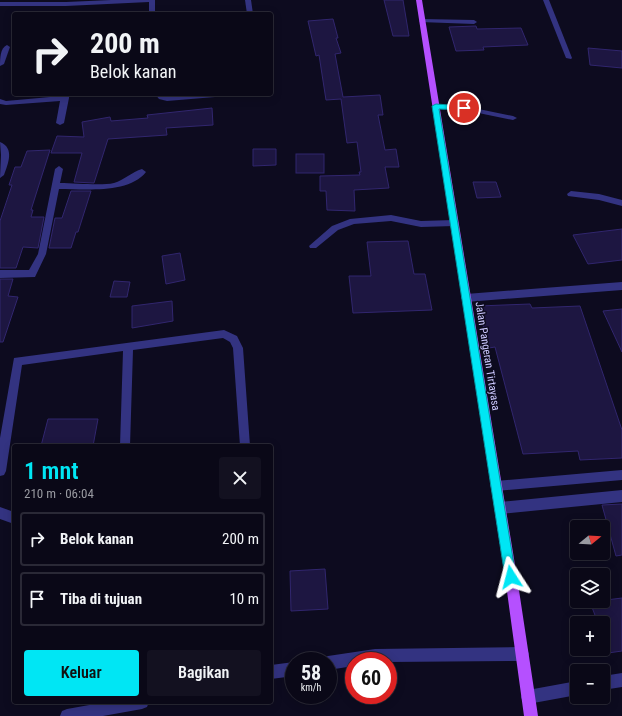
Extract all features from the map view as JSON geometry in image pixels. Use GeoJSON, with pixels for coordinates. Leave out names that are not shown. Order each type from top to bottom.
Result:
{"type":"FeatureCollection","features":[{"type":"Feature","properties":{"kind":"main road","name":"Jalan Pangeran Tirtayasa"},"geometry":{"type":"LineString","coordinates":[[419,0],[500,508],[531,716]]}},
{"type":"Feature","properties":{"kind":"street"},"geometry":{"type":"LineString","coordinates":[[0,4],[66,6],[152,0],[152,12]]}},
{"type":"Feature","properties":{"kind":"street"},"geometry":{"type":"LineString","coordinates":[[248,0],[250,12]]}},
{"type":"Feature","properties":{"kind":"street"},"geometry":{"type":"LineString","coordinates":[[546,0],[569,58]]}},
{"type":"Feature","properties":{"kind":"street"},"geometry":{"type":"LineString","coordinates":[[422,21],[474,22]]}},
{"type":"Feature","properties":{"kind":"street"},"geometry":{"type":"LineString","coordinates":[[0,64],[7,47]]}},
{"type":"Feature","properties":{"kind":"street"},"geometry":{"type":"LineString","coordinates":[[0,101],[6,103],[65,96],[60,123]]}},
{"type":"Feature","properties":{"kind":"street"},"geometry":{"type":"LineString","coordinates":[[161,96],[167,99],[203,96]]}},
{"type":"Feature","properties":{"kind":"street"},"geometry":{"type":"LineString","coordinates":[[436,106],[464,108],[513,118]]}},
{"type":"Feature","properties":{"kind":"street"},"geometry":{"type":"LineString","coordinates":[[0,145],[6,156],[0,175]]}},
{"type":"Feature","properties":{"kind":"street"},"geometry":{"type":"LineString","coordinates":[[0,274],[32,274],[42,254],[60,170]]}},
{"type":"Feature","properties":{"kind":"street"},"geometry":{"type":"LineString","coordinates":[[57,186],[113,186],[127,181],[142,172]]}},
{"type":"Feature","properties":{"kind":"street"},"geometry":{"type":"LineString","coordinates":[[571,194],[622,203]]}},
{"type":"Feature","properties":{"kind":"street"},"geometry":{"type":"LineString","coordinates":[[313,246],[335,228],[354,221],[391,218],[421,224],[454,223]]}},
{"type":"Feature","properties":{"kind":"street"},"geometry":{"type":"LineString","coordinates":[[466,298],[622,286]]}},
{"type":"Feature","properties":{"kind":"street"},"geometry":{"type":"LineString","coordinates":[[0,471],[18,361],[128,348],[209,335],[224,334],[234,339],[238,348],[245,444]]}},
{"type":"Feature","properties":{"kind":"street"},"geometry":{"type":"LineString","coordinates":[[125,444],[128,348]]}},
{"type":"Feature","properties":{"kind":"street"},"geometry":{"type":"LineString","coordinates":[[496,486],[622,475]]}},
{"type":"Feature","properties":{"kind":"street"},"geometry":{"type":"LineString","coordinates":[[500,508],[622,496]]}},
{"type":"Feature","properties":{"kind":"street"},"geometry":{"type":"LineString","coordinates":[[0,514],[12,518]]}},
{"type":"Feature","properties":{"kind":"street"},"geometry":{"type":"LineString","coordinates":[[337,662],[375,656],[522,654]]}},
{"type":"Feature","properties":{"kind":"street"},"geometry":{"type":"LineString","coordinates":[[273,672],[285,670]]}},
{"type":"Feature","properties":{"kind":"street"},"geometry":{"type":"LineString","coordinates":[[610,682],[622,680]]}},
{"type":"Feature","properties":{"kind":"street"},"geometry":{"type":"LineString","coordinates":[[528,697],[570,689]]}},
{"type":"Feature","properties":{"kind":"street"},"geometry":{"type":"LineString","coordinates":[[67,716],[123,704]]}},
{"type":"Feature","properties":{"kind":"building"},"geometry":{"type":"Polygon","coordinates":[[[384,0],[403,0],[409,36],[393,36],[384,0]]]}},
{"type":"Feature","properties":{"kind":"building"},"geometry":{"type":"Polygon","coordinates":[[[333,19],[338,38],[336,38],[341,53],[335,54],[343,97],[380,95],[383,115],[378,115],[385,150],[396,149],[399,167],[385,167],[389,188],[354,190],[355,211],[327,210],[326,191],[320,191],[320,176],[360,175],[359,172],[361,172],[357,142],[347,143],[341,99],[326,100],[319,55],[316,56],[308,21],[333,19]]]}},
{"type":"Feature","properties":{"kind":"building"},"geometry":{"type":"Polygon","coordinates":[[[476,26],[477,29],[521,28],[528,45],[483,47],[484,50],[456,51],[449,27],[476,26]]]}},
{"type":"Feature","properties":{"kind":"building"},"geometry":{"type":"Polygon","coordinates":[[[588,48],[622,51],[622,68],[590,65],[588,48]]]}},
{"type":"Feature","properties":{"kind":"building"},"geometry":{"type":"Polygon","coordinates":[[[212,108],[213,125],[166,128],[167,135],[108,139],[94,183],[74,182],[82,153],[51,153],[57,136],[84,137],[82,122],[110,117],[111,121],[148,118],[147,115],[212,108]]]}},
{"type":"Feature","properties":{"kind":"building"},"geometry":{"type":"Polygon","coordinates":[[[253,149],[276,149],[276,165],[253,166],[253,149]]]}},
{"type":"Feature","properties":{"kind":"building"},"geometry":{"type":"Polygon","coordinates":[[[50,150],[31,210],[33,210],[31,217],[44,217],[38,248],[23,247],[16,268],[0,268],[0,221],[12,185],[9,185],[15,167],[21,167],[27,151],[50,150]]]}},
{"type":"Feature","properties":{"kind":"building"},"geometry":{"type":"Polygon","coordinates":[[[296,154],[324,154],[324,173],[296,173],[296,154]]]}},
{"type":"Feature","properties":{"kind":"building"},"geometry":{"type":"Polygon","coordinates":[[[473,182],[496,182],[501,197],[477,198],[473,182]]]}},
{"type":"Feature","properties":{"kind":"building"},"geometry":{"type":"Polygon","coordinates":[[[71,191],[91,191],[78,232],[76,232],[71,248],[49,248],[55,218],[62,218],[71,191]]]}},
{"type":"Feature","properties":{"kind":"building"},"geometry":{"type":"Polygon","coordinates":[[[622,229],[622,260],[588,264],[573,235],[622,229]]]}},
{"type":"Feature","properties":{"kind":"building"},"geometry":{"type":"Polygon","coordinates":[[[408,241],[414,274],[425,274],[432,310],[353,313],[349,276],[371,276],[367,242],[408,241]]]}},
{"type":"Feature","properties":{"kind":"building"},"geometry":{"type":"Polygon","coordinates":[[[180,253],[185,280],[166,284],[162,256],[180,253]]]}},
{"type":"Feature","properties":{"kind":"building"},"geometry":{"type":"Polygon","coordinates":[[[0,279],[13,279],[8,296],[18,297],[3,342],[0,342],[0,279]]]}},
{"type":"Feature","properties":{"kind":"building"},"geometry":{"type":"Polygon","coordinates":[[[114,281],[130,282],[127,297],[110,297],[114,281]]]}},
{"type":"Feature","properties":{"kind":"building"},"geometry":{"type":"Polygon","coordinates":[[[172,301],[173,321],[132,328],[132,306],[172,301]]]}},
{"type":"Feature","properties":{"kind":"building"},"geometry":{"type":"Polygon","coordinates":[[[530,304],[532,308],[580,306],[622,430],[622,458],[580,460],[578,451],[523,454],[495,347],[489,348],[478,306],[530,304]]]}},
{"type":"Feature","properties":{"kind":"building"},"geometry":{"type":"Polygon","coordinates":[[[622,309],[622,352],[603,311],[622,309]]]}},
{"type":"Feature","properties":{"kind":"building"},"geometry":{"type":"Polygon","coordinates":[[[48,419],[98,419],[93,444],[42,444],[48,419]]]}},
{"type":"Feature","properties":{"kind":"building"},"geometry":{"type":"Polygon","coordinates":[[[622,504],[622,555],[616,556],[610,534],[610,520],[606,520],[602,505],[622,504]]]}},
{"type":"Feature","properties":{"kind":"building"},"geometry":{"type":"Polygon","coordinates":[[[325,569],[328,609],[291,611],[290,571],[325,569]]]}},
{"type":"Feature","properties":{"kind":"building"},"geometry":{"type":"Polygon","coordinates":[[[622,598],[622,651],[610,653],[610,616],[595,616],[592,608],[610,608],[610,600],[622,598]]]}},
{"type":"Feature","properties":{"kind":"route"},"geometry":{"type":"LineString","coordinates":[[464,108],[436,106],[511,577]]}}]}
